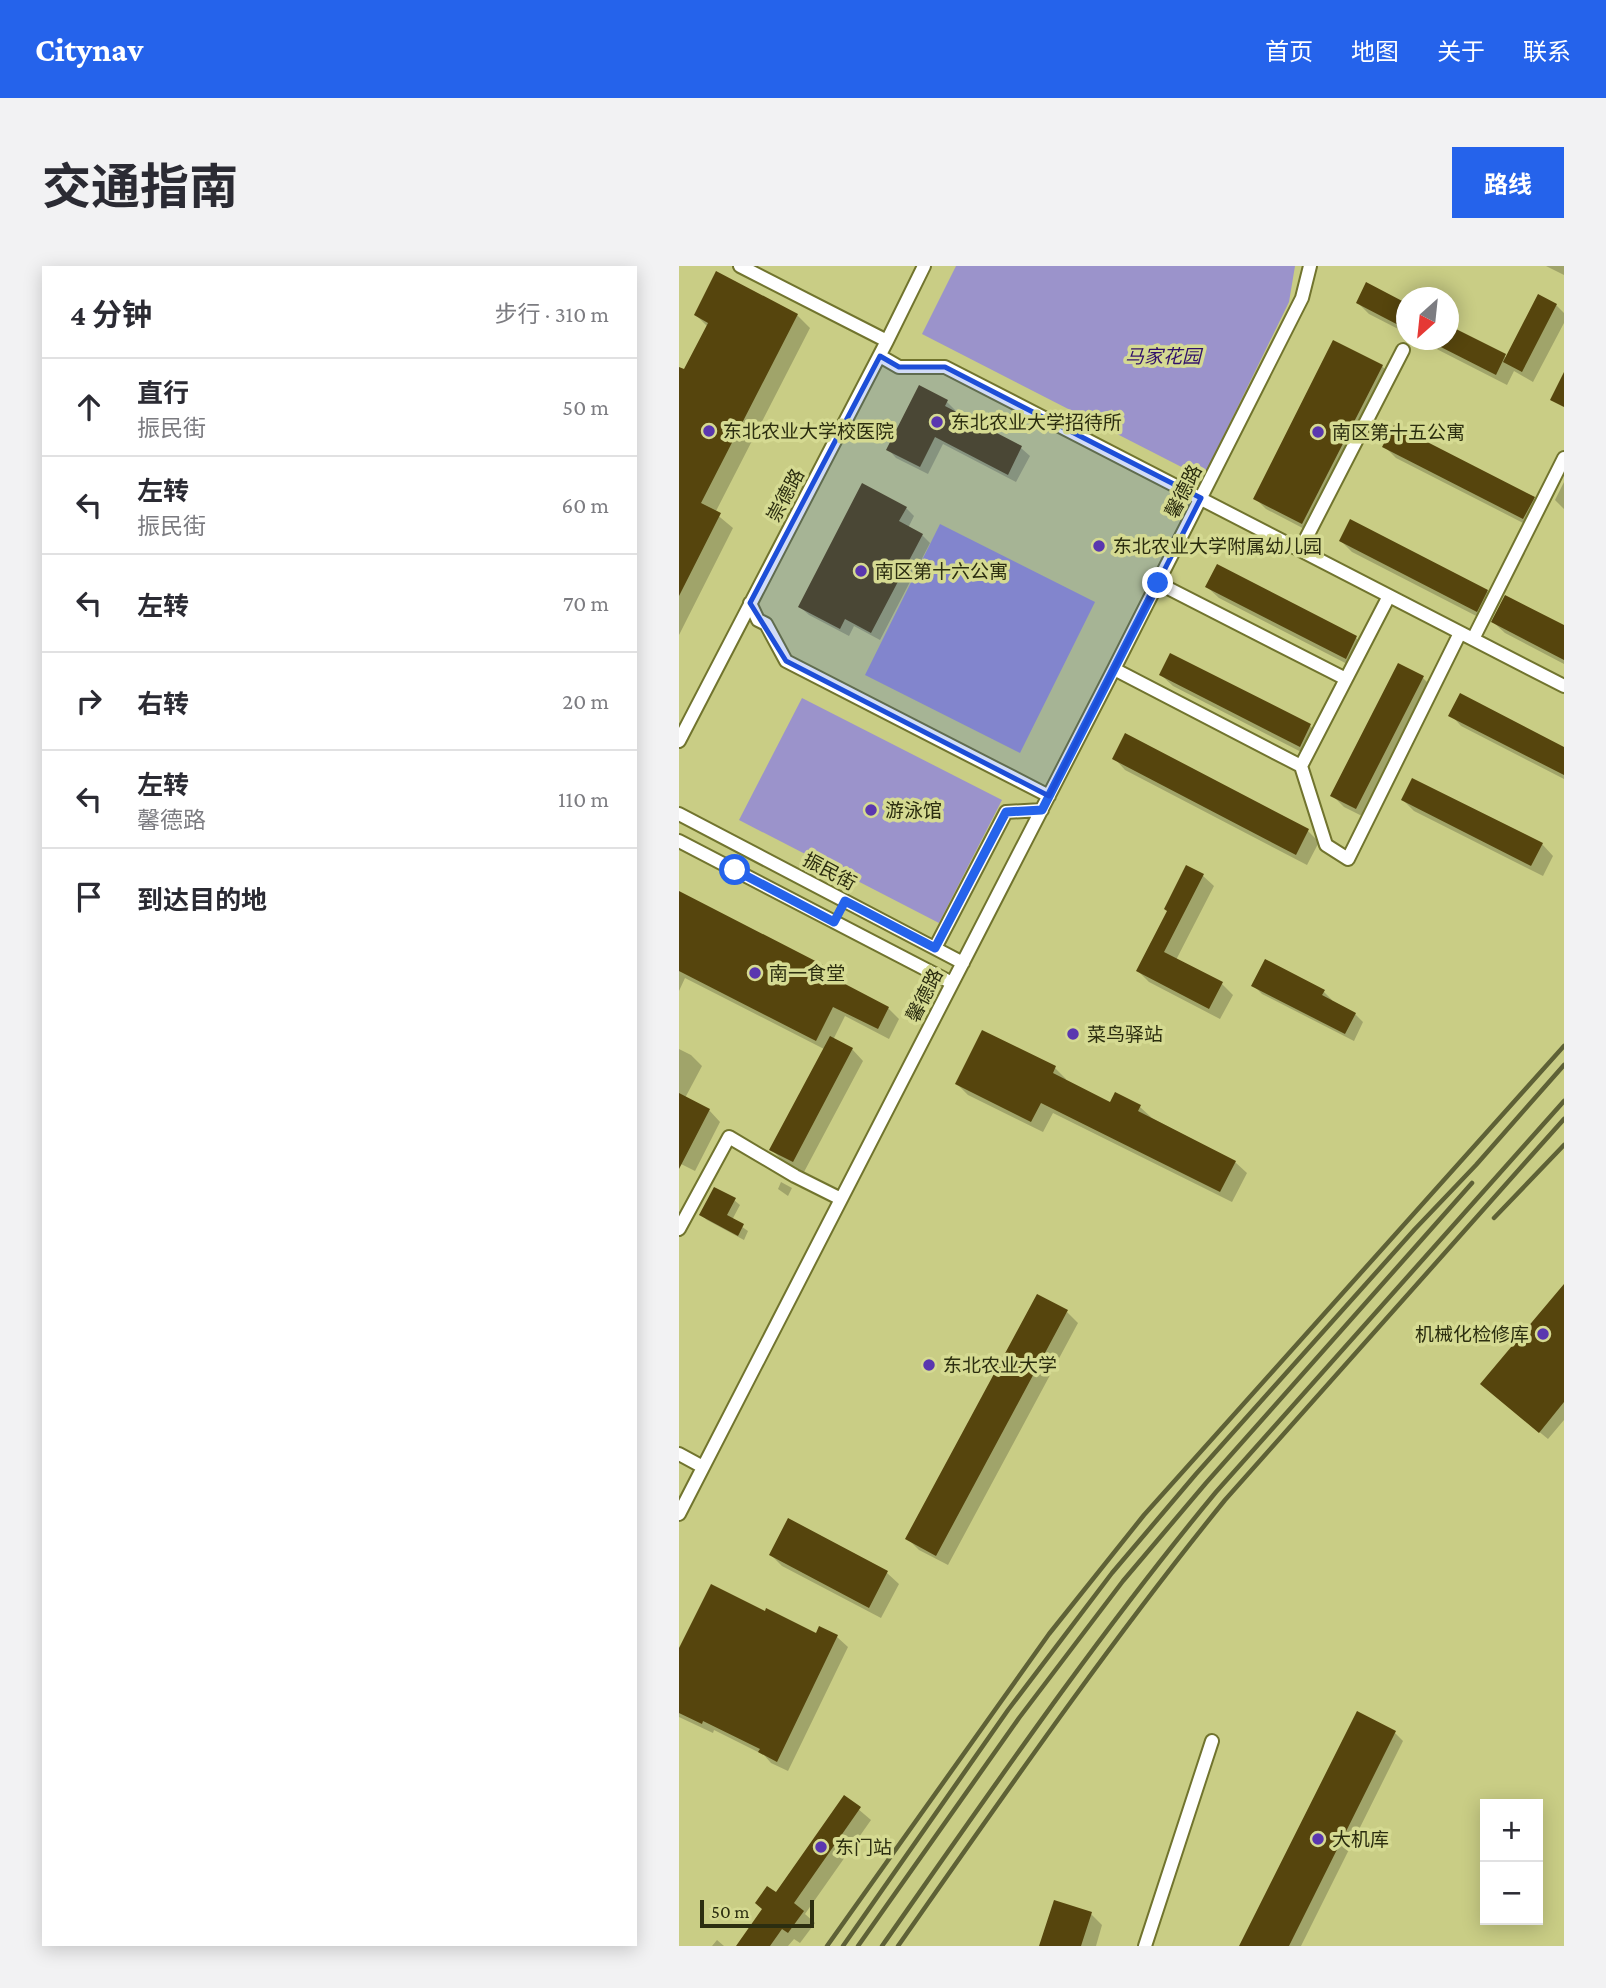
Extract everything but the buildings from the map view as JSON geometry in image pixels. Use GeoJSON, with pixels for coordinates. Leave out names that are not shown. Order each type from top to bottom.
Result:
{"type":"FeatureCollection","features":[{"type":"Feature","properties":{"kind":"street"},"geometry":{"type":"LineString","coordinates":[[740,266],[887,341]]}},
{"type":"Feature","properties":{"kind":"street","name":"崇德路"},"geometry":{"type":"LineString","coordinates":[[679,741],[880,356],[924,266]]}},
{"type":"Feature","properties":{"kind":"street","name":"馨德路"},"geometry":{"type":"LineString","coordinates":[[679,1514],[1302,299],[1310,266]]}},
{"type":"Feature","properties":{"kind":"street"},"geometry":{"type":"LineString","coordinates":[[1300,550],[1403,350]]}},
{"type":"Feature","properties":{"kind":"street"},"geometry":{"type":"LineString","coordinates":[[880,356],[899,368],[945,367],[1564,686]]}},
{"type":"Feature","properties":{"kind":"street"},"geometry":{"type":"LineString","coordinates":[[1473,639],[1564,458]]}},
{"type":"Feature","properties":{"kind":"street"},"geometry":{"type":"LineString","coordinates":[[1158,583],[1346,679]]}},
{"type":"Feature","properties":{"kind":"street"},"geometry":{"type":"LineString","coordinates":[[1389,596],[1301,766],[1326,845],[1348,859],[1460,633]]}},
{"type":"Feature","properties":{"kind":"street"},"geometry":{"type":"LineString","coordinates":[[750,603],[758,620],[767,624],[786,661],[1049,796]]}},
{"type":"Feature","properties":{"kind":"street"},"geometry":{"type":"LineString","coordinates":[[1114,669],[1301,766]]}},
{"type":"Feature","properties":{"kind":"street"},"geometry":{"type":"LineString","coordinates":[[935,948],[1006,812],[1042,810]]}},
{"type":"Feature","properties":{"kind":"street","name":"振民街"},"geometry":{"type":"LineString","coordinates":[[679,814],[963,962]]}},
{"type":"Feature","properties":{"kind":"street"},"geometry":{"type":"LineString","coordinates":[[679,841],[952,983]]}},
{"type":"Feature","properties":{"kind":"street"},"geometry":{"type":"LineString","coordinates":[[735,870],[746,849]]}},
{"type":"Feature","properties":{"kind":"street"},"geometry":{"type":"LineString","coordinates":[[834,922],[845,901]]}},
{"type":"Feature","properties":{"kind":"street"},"geometry":{"type":"LineString","coordinates":[[679,1229],[729,1137],[795,1176],[841,1199]]}},
{"type":"Feature","properties":{"kind":"street"},"geometry":{"type":"LineString","coordinates":[[679,1454],[703,1467]]}},
{"type":"Feature","properties":{"kind":"street"},"geometry":{"type":"LineString","coordinates":[[1146,1946],[1212,1741]]}},
{"type":"Feature","properties":{"kind":"highlighted area"},"geometry":{"type":"Polygon","coordinates":[[[880,356],[899,367],[945,367],[1201,498],[1049,796],[786,661],[750,603],[880,356]]]}},
{"type":"Feature","properties":{"kind":"green space","name":"马家花园"},"geometry":{"type":"Polygon","coordinates":[[[956,266],[1295,266],[1289,302],[1203,478],[922,334],[956,266]]]}},
{"type":"Feature","properties":{"kind":"green space"},"geometry":{"type":"Polygon","coordinates":[[[940,524],[1095,602],[1020,753],[865,675],[940,524]]]}},
{"type":"Feature","properties":{"kind":"green space","name":"游泳馆"},"geometry":{"type":"Polygon","coordinates":[[[802,698],[1002,800],[939,923],[739,820],[802,698]]]}},
{"type":"Feature","properties":{"kind":"railway"},"geometry":{"type":"LineString","coordinates":[[827,1946],[1049,1634],[1144,1515],[1564,1046]]}},
{"type":"Feature","properties":{"kind":"railway"},"geometry":{"type":"LineString","coordinates":[[843,1946],[1008,1710],[1112,1573],[1196,1474],[1564,1065]]}},
{"type":"Feature","properties":{"kind":"railway"},"geometry":{"type":"LineString","coordinates":[[882,1946],[1128,1602],[1216,1492],[1564,1101]]}},
{"type":"Feature","properties":{"kind":"railway"},"geometry":{"type":"LineString","coordinates":[[898,1946],[1099,1664],[1225,1500],[1564,1119]]}},
{"type":"Feature","properties":{"kind":"railway"},"geometry":{"type":"LineString","coordinates":[[1494,1218],[1564,1145]]}},
{"type":"Feature","properties":{"kind":"railway"},"geometry":{"type":"LineString","coordinates":[[858,1946],[1019,1718],[1123,1581],[1206,1483],[1472,1183]]}},
{"type":"Feature","properties":{"kind":"place","name":"东北农业大学招待所"},"geometry":{"type":"Point","coordinates":[937,422]}},
{"type":"Feature","properties":{"kind":"place","name":"东北农业大学校医院"},"geometry":{"type":"Point","coordinates":[709,431]}},
{"type":"Feature","properties":{"kind":"place","name":"南区第十五公寓"},"geometry":{"type":"Point","coordinates":[1318,432]}},
{"type":"Feature","properties":{"kind":"place","name":"东北农业大学附属幼儿园"},"geometry":{"type":"Point","coordinates":[1099,546]}},
{"type":"Feature","properties":{"kind":"place","name":"南区第十六公寓"},"geometry":{"type":"Point","coordinates":[861,571]}},
{"type":"Feature","properties":{"kind":"place","name":"游泳馆"},"geometry":{"type":"Point","coordinates":[871,810]}},
{"type":"Feature","properties":{"kind":"place","name":"南一食堂"},"geometry":{"type":"Point","coordinates":[755,973]}},
{"type":"Feature","properties":{"kind":"place","name":"菜鸟驿站"},"geometry":{"type":"Point","coordinates":[1073,1034]}},
{"type":"Feature","properties":{"kind":"place","name":"机械化检修库"},"geometry":{"type":"Point","coordinates":[1543,1334]}},
{"type":"Feature","properties":{"kind":"place","name":"东北农业大学"},"geometry":{"type":"Point","coordinates":[929,1365]}},
{"type":"Feature","properties":{"kind":"place","name":"大机库"},"geometry":{"type":"Point","coordinates":[1318,1839]}},
{"type":"Feature","properties":{"kind":"place","name":"东门站"},"geometry":{"type":"Point","coordinates":[821,1847]}},
{"type":"Feature","properties":{"kind":"route"},"geometry":{"type":"LineString","coordinates":[[735,870],[834,922],[845,901],[935,948],[1006,812],[1042,810],[1158,583]]}}]}
